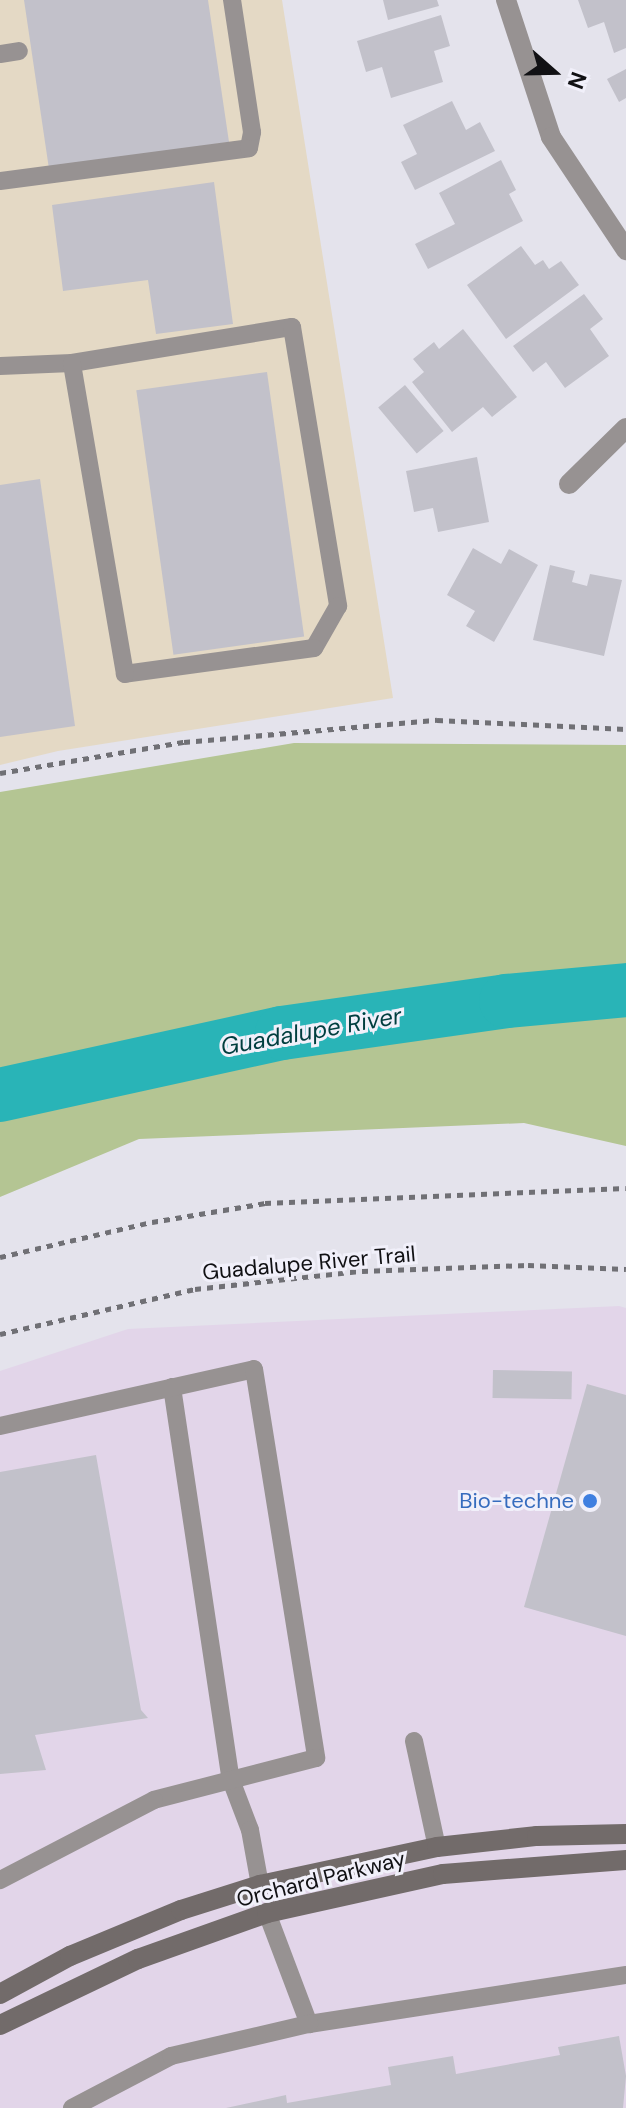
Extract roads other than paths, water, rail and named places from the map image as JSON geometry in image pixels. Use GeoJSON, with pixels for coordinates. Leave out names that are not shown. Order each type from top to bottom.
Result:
{"type":"FeatureCollection","features":[{"type":"Feature","properties":{"kind":"main road","name":"Orchard Parkway"},"geometry":{"type":"LineString","coordinates":[[0,1994],[98,1945],[260,1885],[437,1847],[537,1836],[626,1834]]}},
{"type":"Feature","properties":{"kind":"main road","name":"Orchard Parkway"},"geometry":{"type":"LineString","coordinates":[[0,2025],[138,1959],[267,1913],[443,1874],[626,1860]]}},
{"type":"Feature","properties":{"kind":"main road"},"geometry":{"type":"LineString","coordinates":[[260,1885],[267,1913]]}},
{"type":"Feature","properties":{"kind":"street"},"geometry":{"type":"LineString","coordinates":[[506,0],[551,137],[626,250]]}},
{"type":"Feature","properties":{"kind":"street"},"geometry":{"type":"LineString","coordinates":[[569,484],[626,428]]}},
{"type":"Feature","properties":{"kind":"lane"},"geometry":{"type":"LineString","coordinates":[[0,181],[249,148],[252,132],[232,0]]}},
{"type":"Feature","properties":{"kind":"lane"},"geometry":{"type":"LineString","coordinates":[[0,54],[19,51]]}},
{"type":"Feature","properties":{"kind":"lane"},"geometry":{"type":"LineString","coordinates":[[0,366],[72,363],[292,327],[338,606],[314,648],[125,674],[72,363]]}},
{"type":"Feature","properties":{"kind":"lane"},"geometry":{"type":"LineString","coordinates":[[0,1426],[254,1369],[316,1758],[154,1800],[0,1880]]}},
{"type":"Feature","properties":{"kind":"lane"},"geometry":{"type":"LineString","coordinates":[[172,1387],[231,1780],[250,1830],[260,1885]]}},
{"type":"Feature","properties":{"kind":"lane"},"geometry":{"type":"LineString","coordinates":[[414,1741],[437,1847]]}},
{"type":"Feature","properties":{"kind":"lane"},"geometry":{"type":"LineString","coordinates":[[267,1913],[309,2024]]}},
{"type":"Feature","properties":{"kind":"lane"},"geometry":{"type":"LineString","coordinates":[[72,2108],[171,2056],[309,2024],[626,1975]]}},
{"type":"Feature","properties":{"kind":"waterway","name":"Guadalupe River"},"geometry":{"type":"LineString","coordinates":[[0,1095],[282,1033],[506,1001],[626,990]]}},
{"type":"Feature","properties":{"kind":"place","name":"Bio-techne"},"geometry":{"type":"Point","coordinates":[590,1501]}}]}
